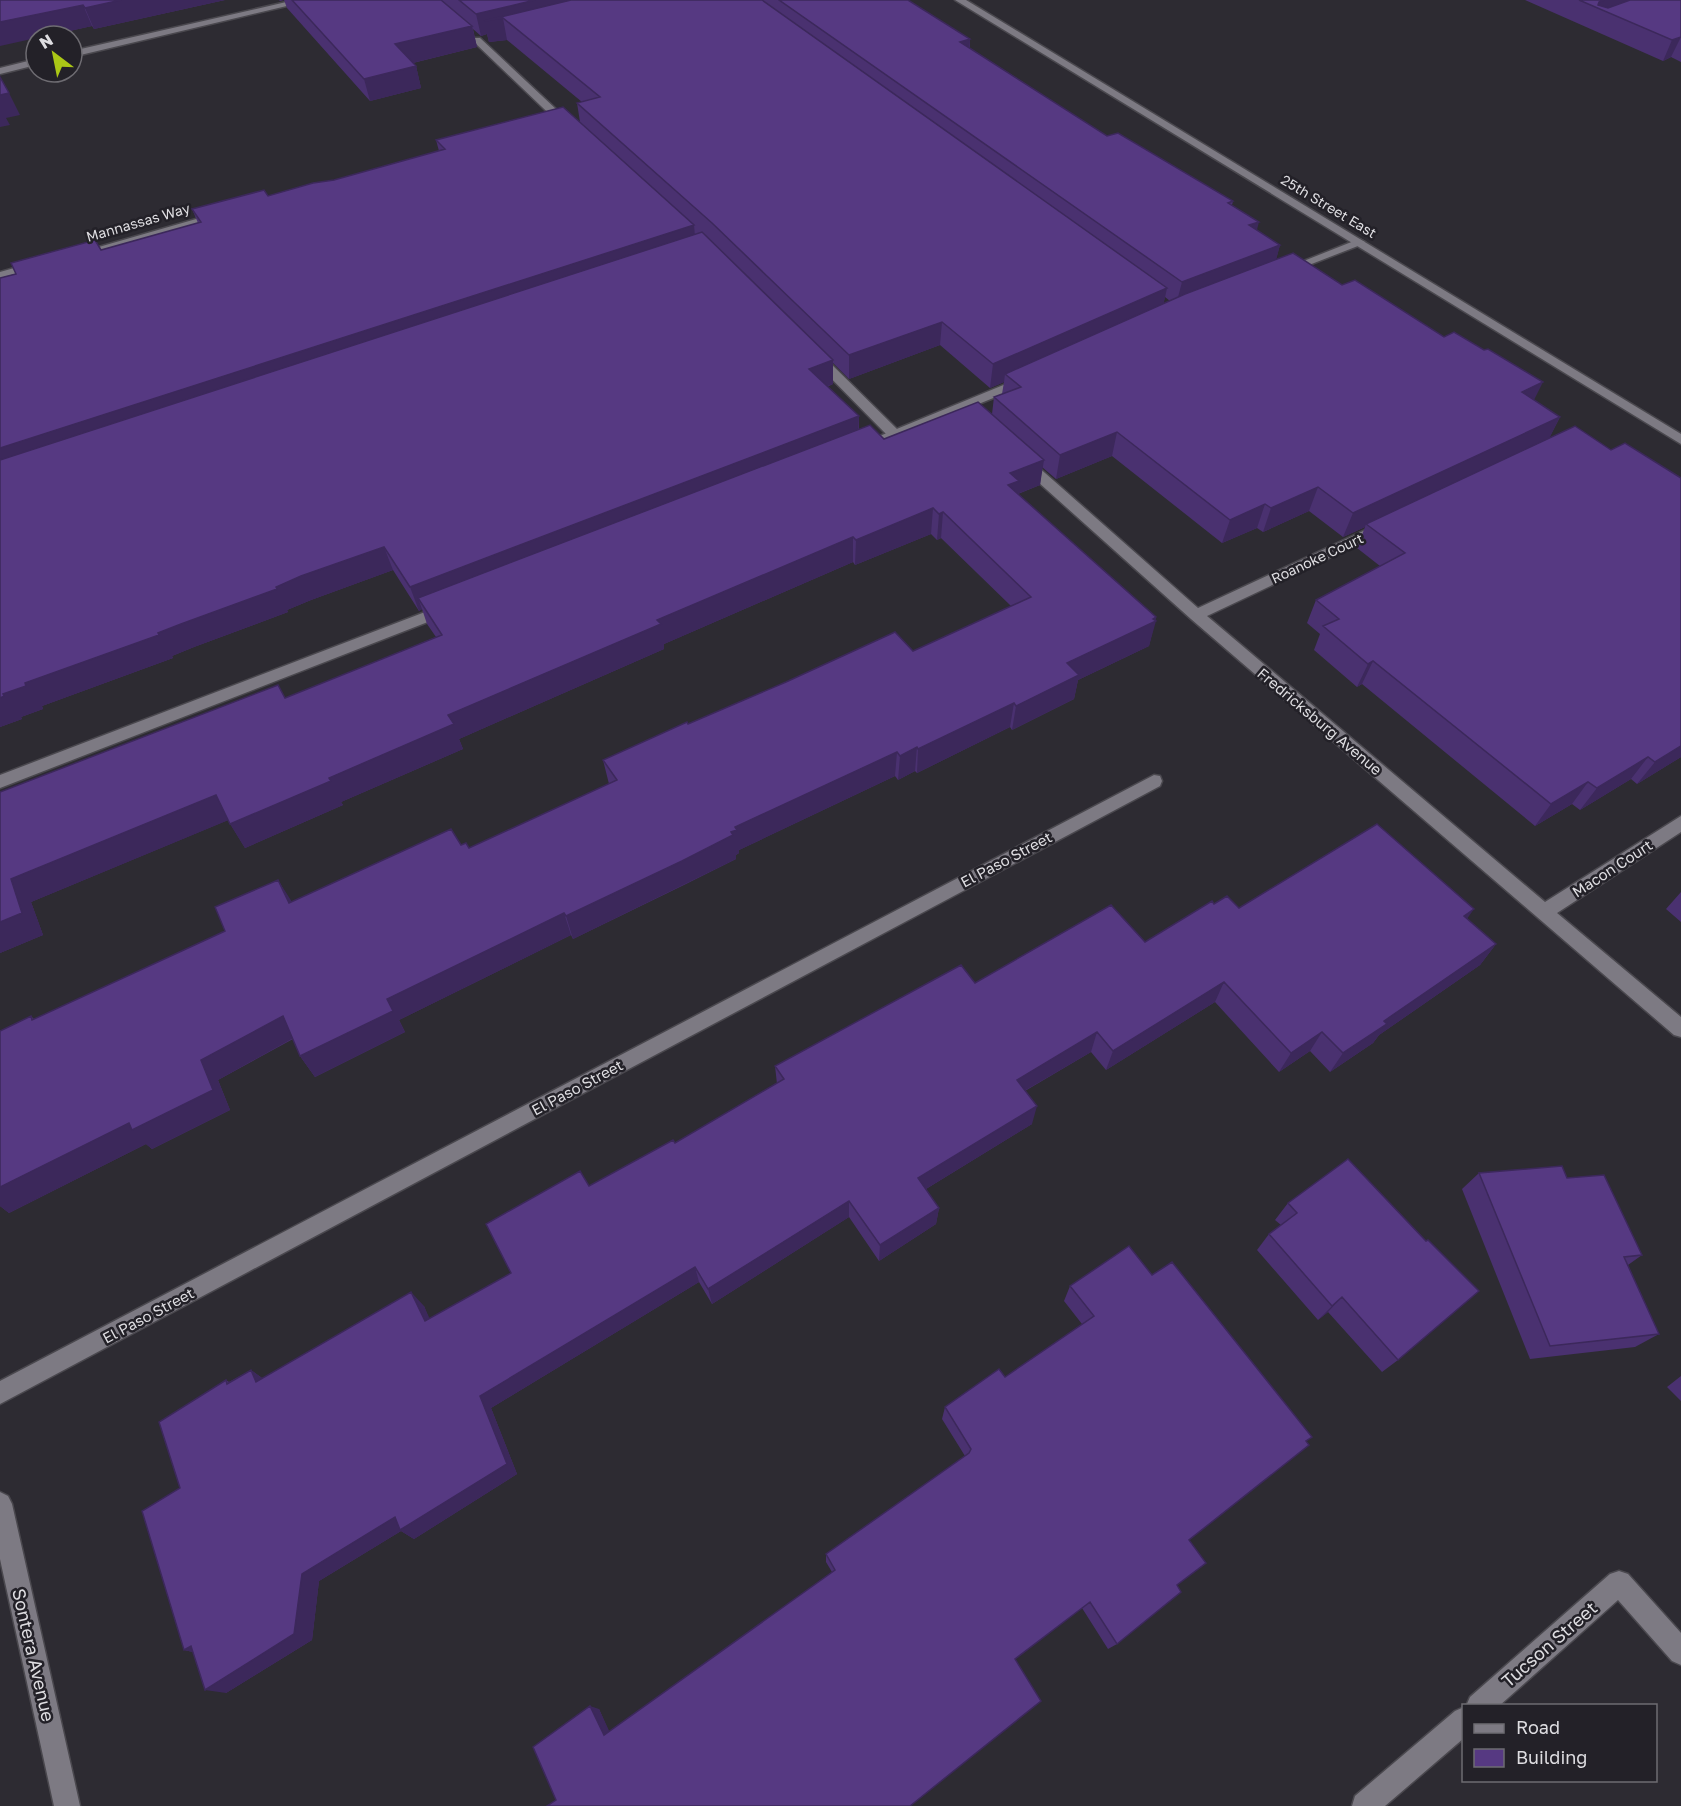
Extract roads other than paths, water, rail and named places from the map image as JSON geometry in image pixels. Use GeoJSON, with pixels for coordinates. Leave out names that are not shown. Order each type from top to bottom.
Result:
{"type":"FeatureCollection","features":[{"type":"Feature","properties":{"kind":"street"},"geometry":{"type":"LineString","coordinates":[[84,51],[307,0]]}},
{"type":"Feature","properties":{"kind":"street","name":"25th Street East"},"geometry":{"type":"LineString","coordinates":[[960,0],[1681,440]]}},
{"type":"Feature","properties":{"kind":"street"},"geometry":{"type":"LineString","coordinates":[[478,37],[557,122],[579,135]]}},
{"type":"Feature","properties":{"kind":"street"},"geometry":{"type":"LineString","coordinates":[[0,71],[24,65]]}},
{"type":"Feature","properties":{"kind":"street","name":"Mannassas Way"},"geometry":{"type":"LineString","coordinates":[[69,257],[230,213]]}},
{"type":"Feature","properties":{"kind":"street"},"geometry":{"type":"LineString","coordinates":[[1273,275],[1359,242]]}},
{"type":"Feature","properties":{"kind":"street"},"geometry":{"type":"LineString","coordinates":[[0,276],[46,264]]}},
{"type":"Feature","properties":{"kind":"street"},"geometry":{"type":"LineString","coordinates":[[809,350],[894,434]]}},
{"type":"Feature","properties":{"kind":"street"},"geometry":{"type":"LineString","coordinates":[[850,452],[894,434],[968,411],[1038,374]]}},
{"type":"Feature","properties":{"kind":"street","name":"Fredricksburg Avenue"},"geometry":{"type":"LineString","coordinates":[[1009,447],[1196,615],[1681,1029]]}},
{"type":"Feature","properties":{"kind":"street","name":"Roanoke Court"},"geometry":{"type":"LineString","coordinates":[[1196,615],[1390,524]]}},
{"type":"Feature","properties":{"kind":"street"},"geometry":{"type":"LineString","coordinates":[[0,782],[458,604]]}},
{"type":"Feature","properties":{"kind":"street","name":"El Paso Street"},"geometry":{"type":"LineString","coordinates":[[0,1394],[1154,781]]}},
{"type":"Feature","properties":{"kind":"street","name":"Macon Court"},"geometry":{"type":"LineString","coordinates":[[1544,912],[1681,823]]}},
{"type":"Feature","properties":{"kind":"street","name":"Sontera Avenue"},"geometry":{"type":"LineString","coordinates":[[0,1504],[67,1806]]}},
{"type":"Feature","properties":{"kind":"street","name":"Tucson Street"},"geometry":{"type":"LineString","coordinates":[[1481,1704],[1619,1583],[1681,1652]]}},
{"type":"Feature","properties":{"kind":"street"},"geometry":{"type":"LineString","coordinates":[[1365,1806],[1462,1721]]}}]}
